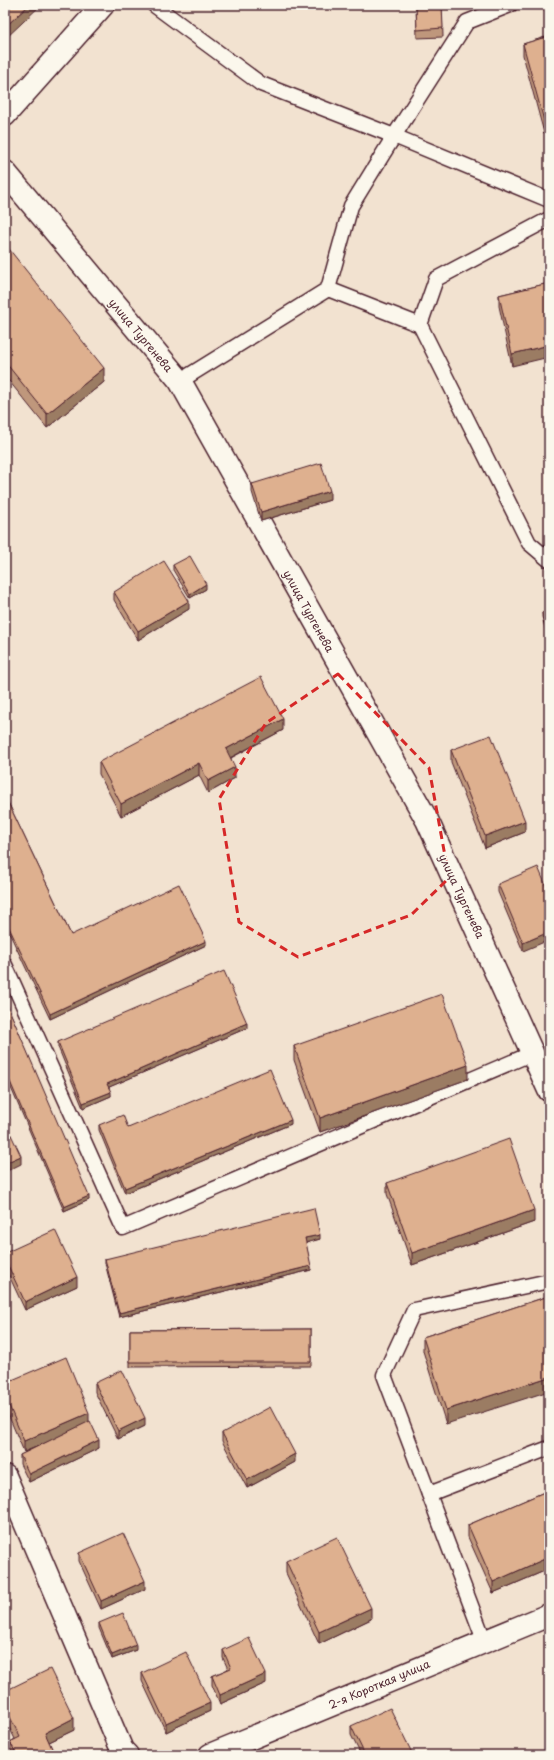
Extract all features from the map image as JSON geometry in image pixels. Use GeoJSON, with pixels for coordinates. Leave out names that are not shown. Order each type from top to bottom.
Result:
{"type":"FeatureCollection","features":[{"type":"Feature","properties":{"kind":"street"},"geometry":{"type":"LineString","coordinates":[[5,115],[103,5]]}},
{"type":"Feature","properties":{"kind":"street","name":"улица Тургенева"},"geometry":{"type":"LineString","coordinates":[[5,172],[180,381],[427,820],[549,1090]]}},
{"type":"Feature","properties":{"kind":"street"},"geometry":{"type":"LineString","coordinates":[[5,1476],[122,1750],[127,1755]]}},
{"type":"Feature","properties":{"kind":"street","name":"2-я Короткая улица"},"geometry":{"type":"LineString","coordinates":[[210,1755],[484,1640],[549,1615]]}},
{"type":"Feature","properties":{"kind":"lane"},"geometry":{"type":"LineString","coordinates":[[154,5],[261,84],[394,136],[549,200]]}},
{"type":"Feature","properties":{"kind":"lane"},"geometry":{"type":"LineString","coordinates":[[180,381],[328,289],[351,206],[467,22],[510,5]]}},
{"type":"Feature","properties":{"kind":"lane"},"geometry":{"type":"LineString","coordinates":[[420,325],[436,279],[549,219]]}},
{"type":"Feature","properties":{"kind":"lane"},"geometry":{"type":"LineString","coordinates":[[328,289],[420,325],[529,543],[549,560]]}},
{"type":"Feature","properties":{"kind":"lane"},"geometry":{"type":"LineString","coordinates":[[5,965],[123,1228],[533,1053]]}},
{"type":"Feature","properties":{"kind":"lane"},"geometry":{"type":"LineString","coordinates":[[484,1640],[384,1376],[414,1310],[549,1281]]}},
{"type":"Feature","properties":{"kind":"lane"},"geometry":{"type":"LineString","coordinates":[[429,1494],[549,1448]]}},
{"type":"Feature","properties":{"kind":"highlighted area"},"geometry":{"type":"Polygon","coordinates":[[[338,674],[429,768],[449,878],[411,915],[298,957],[239,922],[219,799],[266,723],[338,674]]]}},
{"type":"Feature","properties":{"kind":"building"},"geometry":{"type":"Polygon","coordinates":[[[5,5],[29,5],[5,27],[5,5]]]}},
{"type":"Feature","properties":{"kind":"building"},"geometry":{"type":"Polygon","coordinates":[[[416,5],[442,5],[443,28],[417,30],[416,5]]]}},
{"type":"Feature","properties":{"kind":"building"},"geometry":{"type":"Polygon","coordinates":[[[549,36],[549,120],[544,121],[523,44],[549,36]]]}},
{"type":"Feature","properties":{"kind":"building"},"geometry":{"type":"Polygon","coordinates":[[[5,244],[104,368],[47,414],[5,362],[5,244]]]}},
{"type":"Feature","properties":{"kind":"building"},"geometry":{"type":"Polygon","coordinates":[[[549,283],[549,345],[512,354],[499,295],[549,283]]]}},
{"type":"Feature","properties":{"kind":"building"},"geometry":{"type":"Polygon","coordinates":[[[321,463],[330,491],[261,512],[252,484],[321,463]]]}},
{"type":"Feature","properties":{"kind":"building"},"geometry":{"type":"Polygon","coordinates":[[[190,556],[206,584],[190,594],[173,565],[190,556]]]}},
{"type":"Feature","properties":{"kind":"building"},"geometry":{"type":"Polygon","coordinates":[[[164,561],[189,601],[138,631],[114,592],[164,561]]]}},
{"type":"Feature","properties":{"kind":"building"},"geometry":{"type":"Polygon","coordinates":[[[549,611],[549,638],[542,613],[549,611]]]}},
{"type":"Feature","properties":{"kind":"building"},"geometry":{"type":"Polygon","coordinates":[[[261,677],[283,719],[226,749],[235,767],[208,781],[199,763],[121,804],[99,762],[261,677]]]}},
{"type":"Feature","properties":{"kind":"building"},"geometry":{"type":"Polygon","coordinates":[[[491,735],[525,821],[485,836],[451,750],[491,735]]]}},
{"type":"Feature","properties":{"kind":"building"},"geometry":{"type":"Polygon","coordinates":[[[5,796],[71,935],[179,884],[206,941],[50,1014],[5,919],[5,796]]]}},
{"type":"Feature","properties":{"kind":"building"},"geometry":{"type":"Polygon","coordinates":[[[538,867],[549,893],[549,932],[523,943],[498,884],[538,867]]]}},
{"type":"Feature","properties":{"kind":"building"},"geometry":{"type":"Polygon","coordinates":[[[224,971],[247,1023],[107,1084],[111,1092],[83,1103],[58,1042],[224,971]]]}},
{"type":"Feature","properties":{"kind":"building"},"geometry":{"type":"Polygon","coordinates":[[[442,994],[468,1065],[320,1118],[294,1046],[442,994]]]}},
{"type":"Feature","properties":{"kind":"building"},"geometry":{"type":"Polygon","coordinates":[[[5,1000],[89,1196],[64,1207],[5,1070],[5,1000]]]}},
{"type":"Feature","properties":{"kind":"building"},"geometry":{"type":"Polygon","coordinates":[[[270,1069],[291,1120],[125,1188],[99,1125],[123,1115],[128,1128],[270,1069]]]}},
{"type":"Feature","properties":{"kind":"building"},"geometry":{"type":"Polygon","coordinates":[[[5,1122],[21,1156],[5,1163],[5,1122]]]}},
{"type":"Feature","properties":{"kind":"building"},"geometry":{"type":"Polygon","coordinates":[[[509,1139],[534,1210],[412,1253],[387,1183],[509,1139]]]}},
{"type":"Feature","properties":{"kind":"building"},"geometry":{"type":"Polygon","coordinates":[[[314,1208],[320,1235],[305,1238],[311,1266],[119,1313],[105,1259],[314,1208]]]}},
{"type":"Feature","properties":{"kind":"building"},"geometry":{"type":"Polygon","coordinates":[[[55,1230],[77,1277],[25,1302],[5,1259],[5,1253],[55,1230]]]}},
{"type":"Feature","properties":{"kind":"building"},"geometry":{"type":"Polygon","coordinates":[[[549,1296],[549,1377],[446,1410],[423,1337],[549,1296]]]}},
{"type":"Feature","properties":{"kind":"building"},"geometry":{"type":"Polygon","coordinates":[[[311,1329],[311,1362],[130,1362],[130,1330],[311,1329]]]}},
{"type":"Feature","properties":{"kind":"building"},"geometry":{"type":"Polygon","coordinates":[[[66,1357],[89,1413],[24,1441],[5,1396],[5,1383],[66,1357]]]}},
{"type":"Feature","properties":{"kind":"building"},"geometry":{"type":"Polygon","coordinates":[[[122,1370],[145,1418],[118,1431],[95,1383],[122,1370]]]}},
{"type":"Feature","properties":{"kind":"building"},"geometry":{"type":"Polygon","coordinates":[[[270,1407],[295,1454],[247,1480],[222,1433],[270,1407]]]}},
{"type":"Feature","properties":{"kind":"building"},"geometry":{"type":"Polygon","coordinates":[[[90,1421],[99,1440],[29,1474],[20,1455],[90,1421]]]}},
{"type":"Feature","properties":{"kind":"building"},"geometry":{"type":"Polygon","coordinates":[[[549,1490],[549,1557],[493,1582],[468,1525],[549,1490]]]}},
{"type":"Feature","properties":{"kind":"building"},"geometry":{"type":"Polygon","coordinates":[[[123,1533],[145,1581],[101,1601],[79,1553],[123,1533]]]}},
{"type":"Feature","properties":{"kind":"building"},"geometry":{"type":"Polygon","coordinates":[[[337,1537],[371,1608],[319,1632],[286,1561],[337,1537]]]}},
{"type":"Feature","properties":{"kind":"building"},"geometry":{"type":"Polygon","coordinates":[[[123,1613],[136,1645],[112,1655],[99,1623],[123,1613]]]}},
{"type":"Feature","properties":{"kind":"building"},"geometry":{"type":"Polygon","coordinates":[[[249,1638],[266,1674],[220,1695],[212,1676],[231,1668],[223,1650],[249,1638]]]}},
{"type":"Feature","properties":{"kind":"building"},"geometry":{"type":"Polygon","coordinates":[[[186,1652],[210,1703],[166,1723],[142,1673],[186,1652]]]}},
{"type":"Feature","properties":{"kind":"building"},"geometry":{"type":"Polygon","coordinates":[[[50,1669],[74,1718],[45,1733],[55,1755],[17,1755],[10,1742],[20,1737],[5,1707],[5,1691],[50,1669]]]}},
{"type":"Feature","properties":{"kind":"building"},"geometry":{"type":"Polygon","coordinates":[[[390,1708],[413,1755],[365,1755],[351,1726],[390,1708]]]}}]}
